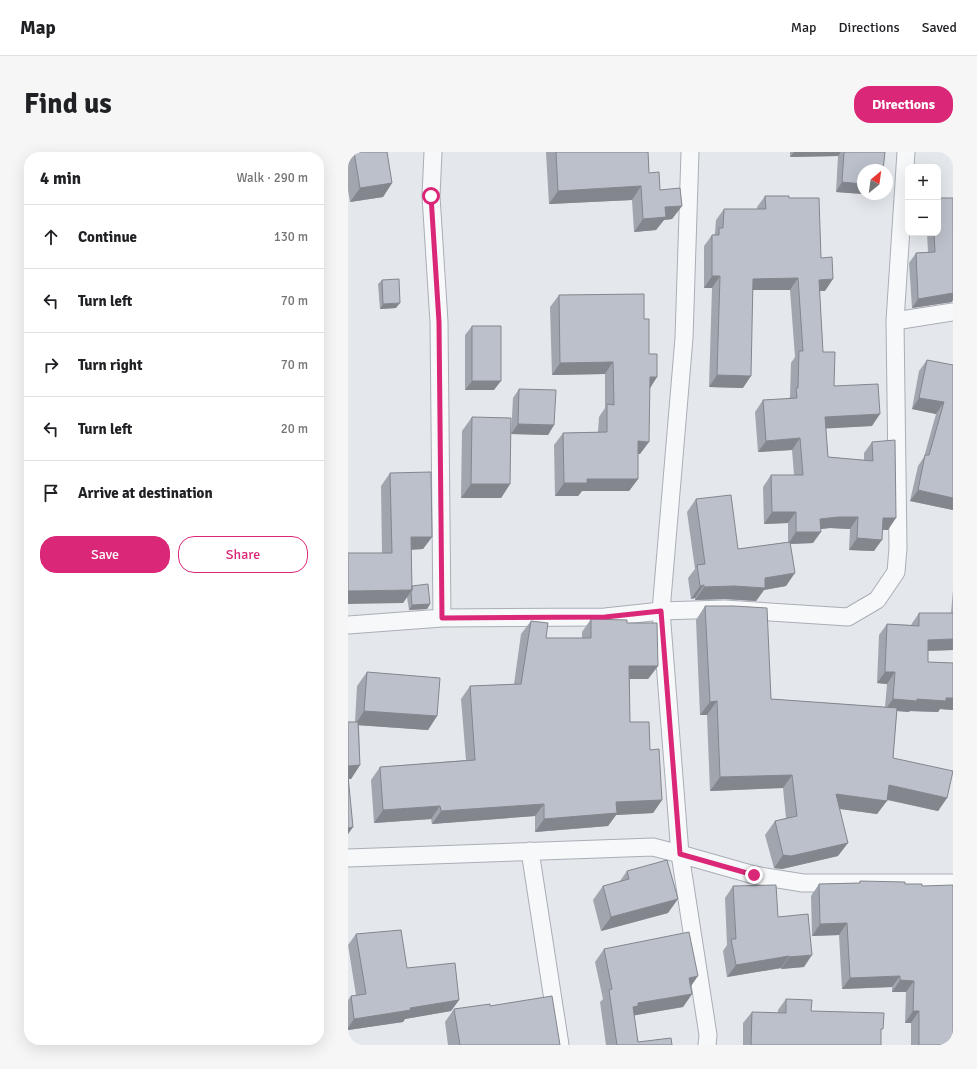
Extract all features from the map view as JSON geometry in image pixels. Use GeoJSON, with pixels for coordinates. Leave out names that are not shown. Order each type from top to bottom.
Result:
{"type":"FeatureCollection","features":[{"type":"Feature","properties":{"kind":"street"},"geometry":{"type":"LineString","coordinates":[[434,152],[431,196],[439,322],[442,618]]}},
{"type":"Feature","properties":{"kind":"street"},"geometry":{"type":"LineString","coordinates":[[690,152],[684,338],[661,611],[680,854],[708,1035],[707,1045]]}},
{"type":"Feature","properties":{"kind":"street"},"geometry":{"type":"LineString","coordinates":[[348,625],[442,618],[605,617],[661,611],[725,609],[848,617],[877,600],[896,572],[898,548],[895,321],[906,152]]}},
{"type":"Feature","properties":{"kind":"street"},"geometry":{"type":"LineString","coordinates":[[895,321],[953,312]]}},
{"type":"Feature","properties":{"kind":"street"},"geometry":{"type":"LineString","coordinates":[[348,858],[653,847],[754,875],[803,883],[953,883]]}},
{"type":"Feature","properties":{"kind":"street"},"geometry":{"type":"LineString","coordinates":[[530,851],[560,1045]]}},
{"type":"Feature","properties":{"kind":"building"},"geometry":{"type":"Polygon","coordinates":[[[354,152],[387,152],[392,183],[360,188],[354,152]]]}},
{"type":"Feature","properties":{"kind":"building"},"geometry":{"type":"Polygon","coordinates":[[[556,152],[648,152],[649,173],[659,172],[660,190],[680,188],[682,206],[665,207],[666,217],[643,219],[641,186],[558,191],[556,152]]]}},
{"type":"Feature","properties":{"kind":"building"},"geometry":{"type":"Polygon","coordinates":[[[844,152],[885,152],[884,164],[857,164],[857,183],[842,182],[844,152]]]}},
{"type":"Feature","properties":{"kind":"building"},"geometry":{"type":"Polygon","coordinates":[[[765,196],[819,198],[821,258],[832,257],[833,279],[819,280],[823,352],[835,352],[834,386],[878,384],[880,414],[825,417],[828,457],[873,461],[872,442],[895,440],[896,518],[883,518],[882,540],[857,538],[858,517],[820,519],[821,532],[796,532],[796,512],[772,512],[771,475],[803,475],[800,438],[766,441],[763,400],[797,398],[796,388],[798,388],[799,351],[803,351],[798,278],[753,279],[751,376],[717,375],[720,276],[712,276],[712,235],[719,235],[719,228],[723,228],[724,209],[766,209],[765,196]]]}},
{"type":"Feature","properties":{"kind":"building"},"geometry":{"type":"Polygon","coordinates":[[[941,198],[953,198],[953,293],[918,299],[916,253],[935,252],[934,236],[941,236],[941,198]]]}},
{"type":"Feature","properties":{"kind":"building"},"geometry":{"type":"Polygon","coordinates":[[[399,279],[400,303],[383,304],[382,280],[399,279]]]}},
{"type":"Feature","properties":{"kind":"building"},"geometry":{"type":"Polygon","coordinates":[[[644,294],[644,319],[649,319],[649,354],[657,354],[657,377],[650,377],[649,442],[638,441],[638,479],[587,479],[587,483],[564,483],[563,433],[607,432],[607,404],[614,405],[613,362],[560,363],[559,295],[644,294]]]}},
{"type":"Feature","properties":{"kind":"building"},"geometry":{"type":"Polygon","coordinates":[[[472,326],[501,326],[501,381],[472,381],[472,326]]]}},
{"type":"Feature","properties":{"kind":"building"},"geometry":{"type":"Polygon","coordinates":[[[927,360],[953,365],[953,498],[918,490],[925,455],[929,455],[944,402],[919,398],[927,360]]]}},
{"type":"Feature","properties":{"kind":"building"},"geometry":{"type":"Polygon","coordinates":[[[519,389],[556,390],[554,425],[518,424],[519,389]]]}},
{"type":"Feature","properties":{"kind":"building"},"geometry":{"type":"Polygon","coordinates":[[[472,417],[511,418],[510,484],[471,484],[472,417]]]}},
{"type":"Feature","properties":{"kind":"building"},"geometry":{"type":"Polygon","coordinates":[[[431,472],[432,537],[411,537],[412,590],[348,591],[348,553],[392,553],[390,473],[431,472]]]}},
{"type":"Feature","properties":{"kind":"building"},"geometry":{"type":"Polygon","coordinates":[[[731,495],[738,549],[790,542],[795,573],[765,578],[765,588],[700,586],[697,565],[705,564],[696,499],[731,495]]]}},
{"type":"Feature","properties":{"kind":"building"},"geometry":{"type":"Polygon","coordinates":[[[428,584],[430,604],[412,605],[412,586],[428,584]]]}},
{"type":"Feature","properties":{"kind":"building"},"geometry":{"type":"Polygon","coordinates":[[[705,606],[767,608],[771,699],[897,708],[893,758],[953,771],[947,798],[889,785],[887,801],[836,794],[848,843],[791,856],[783,855],[775,821],[797,816],[792,775],[720,777],[717,701],[710,702],[705,606]]]}},
{"type":"Feature","properties":{"kind":"building"},"geometry":{"type":"Polygon","coordinates":[[[919,613],[953,613],[953,639],[928,640],[928,662],[953,663],[953,698],[946,698],[946,701],[893,699],[895,672],[885,672],[887,624],[919,626],[919,613]]]}},
{"type":"Feature","properties":{"kind":"building"},"geometry":{"type":"Polygon","coordinates":[[[591,619],[627,620],[627,623],[657,623],[658,666],[629,666],[630,722],[649,722],[650,750],[659,749],[662,800],[616,802],[617,813],[544,819],[544,804],[441,811],[440,806],[383,810],[380,767],[475,760],[470,686],[521,684],[531,621],[548,623],[546,638],[591,638],[591,619]]]}},
{"type":"Feature","properties":{"kind":"building"},"geometry":{"type":"Polygon","coordinates":[[[367,672],[440,678],[437,716],[364,711],[367,672]]]}},
{"type":"Feature","properties":{"kind":"building"},"geometry":{"type":"Polygon","coordinates":[[[348,722],[358,722],[360,765],[348,766],[348,722]]]}},
{"type":"Feature","properties":{"kind":"building"},"geometry":{"type":"Polygon","coordinates":[[[348,776],[353,827],[348,828],[348,776]]]}},
{"type":"Feature","properties":{"kind":"building"},"geometry":{"type":"Polygon","coordinates":[[[667,860],[678,899],[611,917],[603,886],[629,879],[627,871],[667,860]]]}},
{"type":"Feature","properties":{"kind":"building"},"geometry":{"type":"Polygon","coordinates":[[[860,881],[905,882],[905,884],[922,884],[922,886],[953,885],[953,1045],[919,1045],[919,1011],[913,1011],[914,981],[900,980],[900,976],[850,978],[847,923],[820,924],[819,884],[860,883],[860,881]]]}},
{"type":"Feature","properties":{"kind":"building"},"geometry":{"type":"Polygon","coordinates":[[[776,885],[778,917],[808,914],[812,955],[789,956],[736,965],[731,939],[736,939],[733,886],[776,885]]]}},
{"type":"Feature","properties":{"kind":"building"},"geometry":{"type":"Polygon","coordinates":[[[401,930],[407,968],[455,963],[459,1000],[410,1008],[411,1010],[354,1019],[351,996],[366,994],[356,934],[401,930]]]}},
{"type":"Feature","properties":{"kind":"building"},"geometry":{"type":"Polygon","coordinates":[[[689,932],[698,976],[689,978],[692,994],[638,1003],[638,1006],[633,1007],[638,1042],[671,1038],[672,1045],[617,1045],[609,990],[612,989],[604,949],[689,932]]]}},
{"type":"Feature","properties":{"kind":"building"},"geometry":{"type":"Polygon","coordinates":[[[552,996],[560,1045],[460,1045],[454,1009],[490,1004],[490,1006],[552,996]]]}},
{"type":"Feature","properties":{"kind":"building"},"geometry":{"type":"Polygon","coordinates":[[[786,999],[812,1000],[811,1011],[884,1013],[883,1029],[881,1029],[881,1045],[751,1045],[752,1012],[786,1013],[786,999]]]}},
{"type":"Feature","properties":{"kind":"route"},"geometry":{"type":"LineString","coordinates":[[431,196],[439,322],[442,618],[605,617],[661,611],[680,854],[754,875]]}}]}
